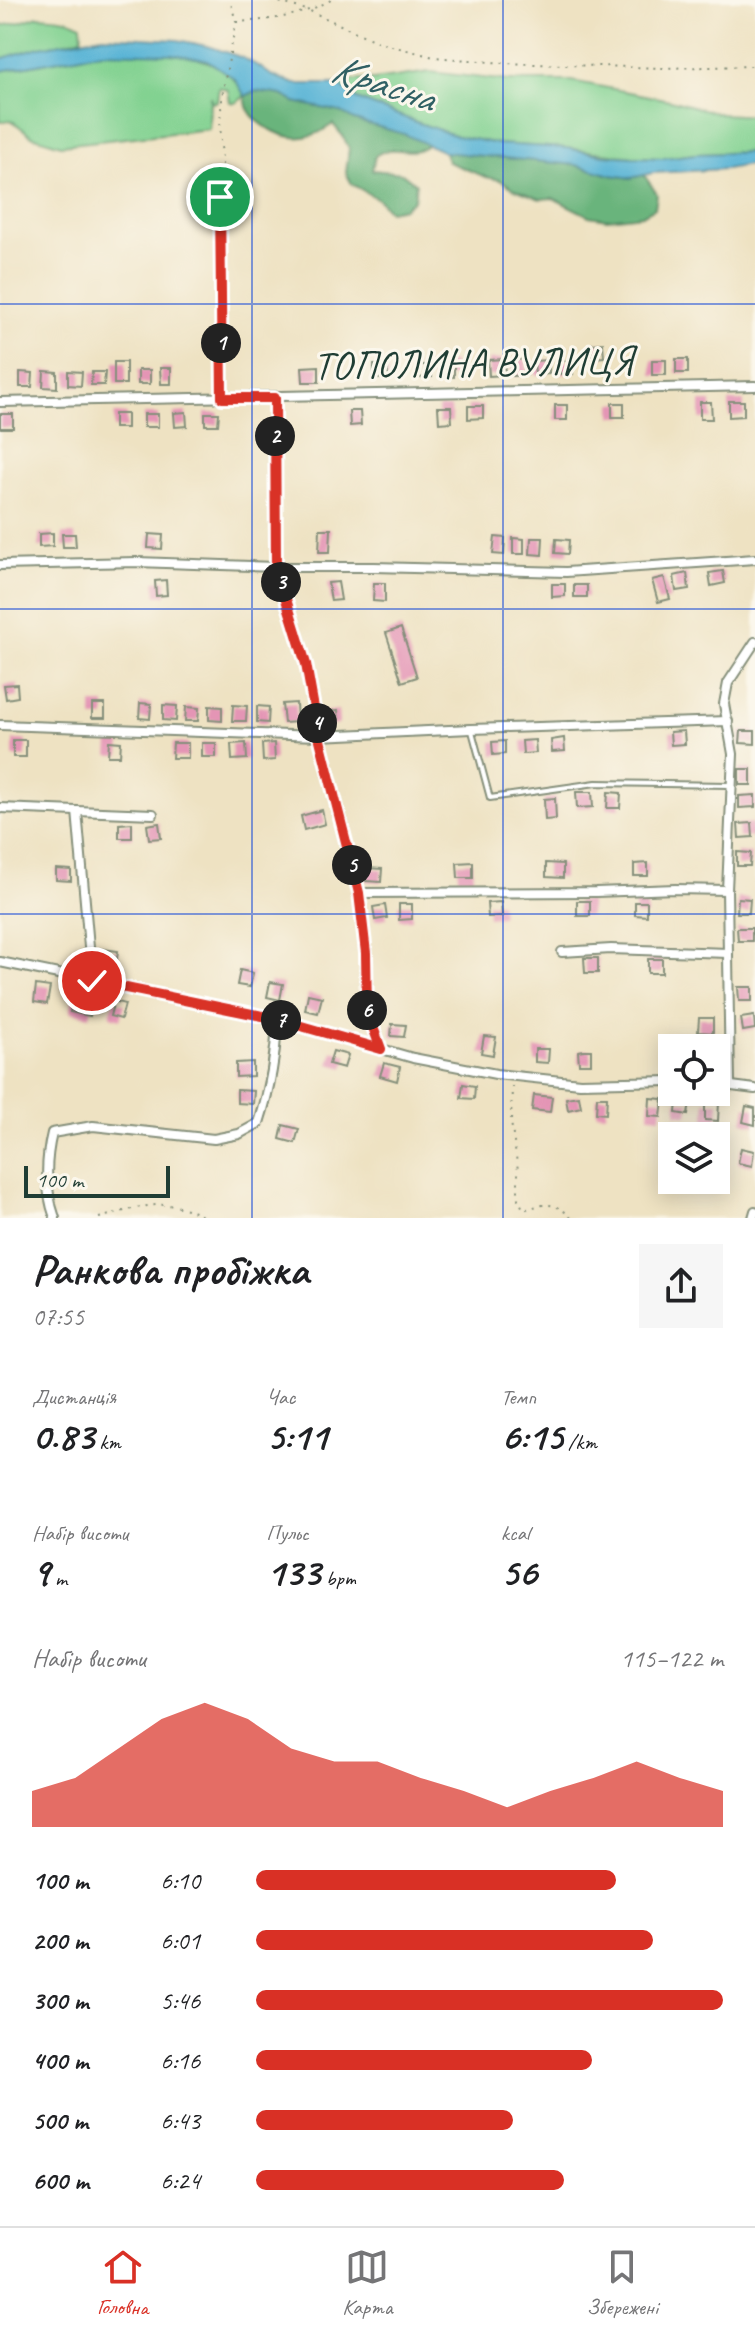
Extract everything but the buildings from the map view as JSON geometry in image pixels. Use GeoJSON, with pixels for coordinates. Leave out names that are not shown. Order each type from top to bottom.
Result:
{"type":"FeatureCollection","features":[{"type":"Feature","properties":{"kind":"street","name":"ТОПОЛИНА ВУЛИЦЯ"},"geometry":{"type":"LineString","coordinates":[[0,402],[755,386]]}},
{"type":"Feature","properties":{"kind":"street"},"geometry":{"type":"LineString","coordinates":[[275,398],[276,567],[306,664],[319,736],[359,893],[366,953],[367,1011],[381,1049]]}},
{"type":"Feature","properties":{"kind":"street"},"geometry":{"type":"LineString","coordinates":[[0,565],[137,562],[566,572],[755,559]]}},
{"type":"Feature","properties":{"kind":"street"},"geometry":{"type":"LineString","coordinates":[[729,1034],[727,890],[733,754],[724,704],[728,683],[755,642]]}},
{"type":"Feature","properties":{"kind":"street"},"geometry":{"type":"LineString","coordinates":[[0,725],[319,736],[728,721]]}},
{"type":"Feature","properties":{"kind":"street"},"geometry":{"type":"LineString","coordinates":[[0,808],[153,814]]}},
{"type":"Feature","properties":{"kind":"street"},"geometry":{"type":"LineString","coordinates":[[77,811],[92,981]]}},
{"type":"Feature","properties":{"kind":"street"},"geometry":{"type":"LineString","coordinates":[[359,893],[727,890]]}},
{"type":"Feature","properties":{"kind":"street"},"geometry":{"type":"LineString","coordinates":[[562,952],[611,949],[728,953]]}},
{"type":"Feature","properties":{"kind":"street"},"geometry":{"type":"LineString","coordinates":[[0,962],[277,1019],[413,1058],[512,1076],[580,1083],[658,1081]]}},
{"type":"Feature","properties":{"kind":"street"},"geometry":{"type":"LineString","coordinates":[[55,1218],[47,1195],[47,1153],[52,1133],[93,1126],[214,1139],[239,1134],[259,1123],[268,1095],[277,1043],[277,1019]]}},
{"type":"Feature","properties":{"kind":"street"},"geometry":{"type":"LineString","coordinates":[[730,1085],[755,1089]]}},
{"type":"Feature","properties":{"kind":"street"},"geometry":{"type":"LineString","coordinates":[[753,1218],[755,1211]]}},
{"type":"Feature","properties":{"kind":"lane"},"geometry":{"type":"LineString","coordinates":[[471,729],[490,798],[596,783],[730,785]]}},
{"type":"Feature","properties":{"kind":"path"},"geometry":{"type":"LineString","coordinates":[[222,398],[220,120],[236,22],[230,0]]}},
{"type":"Feature","properties":{"kind":"path"},"geometry":{"type":"LineString","coordinates":[[272,0],[310,11],[380,43],[434,57],[503,63],[660,68],[755,66]]}},
{"type":"Feature","properties":{"kind":"path"},"geometry":{"type":"LineString","coordinates":[[236,22],[274,20],[310,11],[331,0]]}},
{"type":"Feature","properties":{"kind":"path"},"geometry":{"type":"LineString","coordinates":[[512,1076],[511,1122],[518,1170],[518,1199],[524,1210],[544,1203],[555,1205],[571,1218]]}},
{"type":"Feature","properties":{"kind":"path"},"geometry":{"type":"LineString","coordinates":[[99,1218],[166,1203],[206,1218]]}},
{"type":"Feature","properties":{"kind":"green space"},"geometry":{"type":"Polygon","coordinates":[[[38,16],[76,22],[81,25],[82,38],[0,59],[0,26],[38,16]]]}},
{"type":"Feature","properties":{"kind":"green space"},"geometry":{"type":"Polygon","coordinates":[[[102,52],[193,57],[209,62],[235,81],[245,96],[236,103],[230,102],[228,90],[219,87],[217,101],[212,103],[210,96],[209,129],[61,145],[32,136],[11,120],[0,122],[0,71],[102,52]]]}},
{"type":"Feature","properties":{"kind":"green space"},"geometry":{"type":"Polygon","coordinates":[[[430,72],[509,81],[572,81],[670,100],[721,114],[755,116],[755,152],[663,158],[498,144],[457,136],[416,122],[357,99],[338,84],[430,72]]]}},
{"type":"Feature","properties":{"kind":"green space"},"geometry":{"type":"Polygon","coordinates":[[[256,91],[282,95],[295,102],[340,112],[354,120],[429,144],[415,151],[389,150],[375,156],[372,170],[402,173],[416,184],[414,200],[404,208],[389,211],[379,200],[352,184],[346,173],[349,148],[333,124],[316,134],[297,137],[280,134],[265,126],[247,106],[245,96],[256,91]]]}},
{"type":"Feature","properties":{"kind":"green space"},"geometry":{"type":"Polygon","coordinates":[[[444,152],[576,165],[631,178],[644,175],[657,194],[655,208],[642,215],[607,219],[589,216],[553,198],[540,199],[500,180],[448,162],[444,152]]]}},
{"type":"Feature","properties":{"kind":"water"},"geometry":{"type":"Polygon","coordinates":[[[103,36],[178,40],[211,47],[243,58],[271,75],[295,84],[338,84],[357,99],[457,136],[498,144],[566,148],[633,157],[755,152],[755,164],[726,169],[653,173],[631,178],[576,165],[444,152],[404,134],[354,120],[340,112],[295,102],[282,95],[256,91],[245,96],[234,78],[207,60],[172,54],[102,52],[0,71],[0,59],[39,47],[103,36]]]}},
{"type":"Feature","properties":{"kind":"route"},"geometry":{"type":"LineString","coordinates":[[92,981],[277,1019],[381,1049],[367,1011],[366,953],[359,893],[319,736],[306,664],[276,567],[275,398],[222,398],[220,197]]}},
{"type":"Feature","properties":{"kind":"water label","name":"Красна"},"geometry":{"type":"Point","coordinates":[383,83]}}]}
